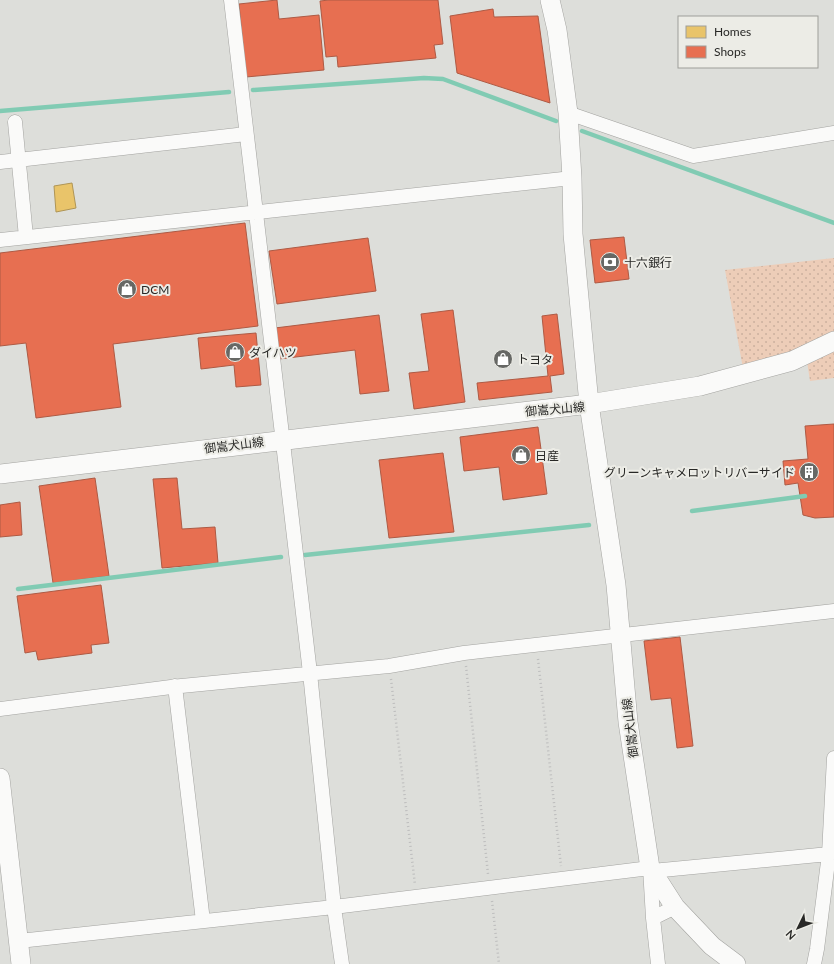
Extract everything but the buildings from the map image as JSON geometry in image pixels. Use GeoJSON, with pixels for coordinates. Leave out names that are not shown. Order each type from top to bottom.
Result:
{"type":"FeatureCollection","features":[{"type":"Feature","properties":{"kind":"main road"},"geometry":{"type":"LineString","coordinates":[[550,0],[557,30],[568,113],[572,178],[573,234],[589,404],[700,386],[792,362],[834,341]]}},
{"type":"Feature","properties":{"kind":"main road","name":"御嵩犬山線"},"geometry":{"type":"LineString","coordinates":[[0,474],[283,439],[589,404],[609,534],[621,635],[628,722],[651,870],[675,907],[712,946],[736,964]]}},
{"type":"Feature","properties":{"kind":"main road"},"geometry":{"type":"LineString","coordinates":[[0,778],[2,812],[21,964]]}},
{"type":"Feature","properties":{"kind":"street"},"geometry":{"type":"LineString","coordinates":[[231,0],[310,673],[334,907],[342,964]]}},
{"type":"Feature","properties":{"kind":"street"},"geometry":{"type":"LineString","coordinates":[[568,113],[693,156],[834,133]]}},
{"type":"Feature","properties":{"kind":"street"},"geometry":{"type":"LineString","coordinates":[[15,122],[26,237]]}},
{"type":"Feature","properties":{"kind":"street"},"geometry":{"type":"LineString","coordinates":[[0,162],[246,134]]}},
{"type":"Feature","properties":{"kind":"street"},"geometry":{"type":"LineString","coordinates":[[0,240],[572,178]]}},
{"type":"Feature","properties":{"kind":"street"},"geometry":{"type":"LineString","coordinates":[[0,709],[175,686],[390,666],[464,653],[834,612]]}},
{"type":"Feature","properties":{"kind":"street"},"geometry":{"type":"LineString","coordinates":[[175,686],[203,921]]}},
{"type":"Feature","properties":{"kind":"street"},"geometry":{"type":"LineString","coordinates":[[814,964],[829,854],[834,758]]}},
{"type":"Feature","properties":{"kind":"street"},"geometry":{"type":"LineString","coordinates":[[19,941],[334,907],[563,879],[829,854]]}},
{"type":"Feature","properties":{"kind":"street"},"geometry":{"type":"LineString","coordinates":[[651,870],[653,918],[658,964]]}},
{"type":"Feature","properties":{"kind":"street"},"geometry":{"type":"LineString","coordinates":[[653,918],[675,907]]}},
{"type":"Feature","properties":{"kind":"path"},"geometry":{"type":"LineString","coordinates":[[537,645],[563,879]]}},
{"type":"Feature","properties":{"kind":"path"},"geometry":{"type":"LineString","coordinates":[[464,653],[499,964]]}},
{"type":"Feature","properties":{"kind":"path"},"geometry":{"type":"LineString","coordinates":[[390,666],[416,897]]}},
{"type":"Feature","properties":{"kind":"shaded area"},"geometry":{"type":"Polygon","coordinates":[[[834,258],[834,378],[810,381],[806,355],[744,374],[725,270],[834,258]]]}},
{"type":"Feature","properties":{"kind":"waterway"},"geometry":{"type":"LineString","coordinates":[[253,90],[424,78],[443,79],[556,121]]}},
{"type":"Feature","properties":{"kind":"waterway"},"geometry":{"type":"LineString","coordinates":[[0,111],[229,92]]}},
{"type":"Feature","properties":{"kind":"waterway"},"geometry":{"type":"LineString","coordinates":[[582,131],[834,223]]}},
{"type":"Feature","properties":{"kind":"waterway"},"geometry":{"type":"LineString","coordinates":[[692,511],[805,496]]}},
{"type":"Feature","properties":{"kind":"waterway"},"geometry":{"type":"LineString","coordinates":[[305,555],[589,525]]}},
{"type":"Feature","properties":{"kind":"waterway"},"geometry":{"type":"LineString","coordinates":[[18,589],[281,557]]}},
{"type":"Feature","properties":{"kind":"place","name":"十六銀行"},"geometry":{"type":"Point","coordinates":[610,262]}},
{"type":"Feature","properties":{"kind":"place","name":"DCM"},"geometry":{"type":"Point","coordinates":[127,289]}},
{"type":"Feature","properties":{"kind":"place","name":"ダイハツ"},"geometry":{"type":"Point","coordinates":[235,352]}},
{"type":"Feature","properties":{"kind":"place","name":"トヨタ"},"geometry":{"type":"Point","coordinates":[503,359]}},
{"type":"Feature","properties":{"kind":"place","name":"日産"},"geometry":{"type":"Point","coordinates":[521,455]}},
{"type":"Feature","properties":{"kind":"place","name":"グリーンキャメロットリバーサイド"},"geometry":{"type":"Point","coordinates":[809,472]}}]}
